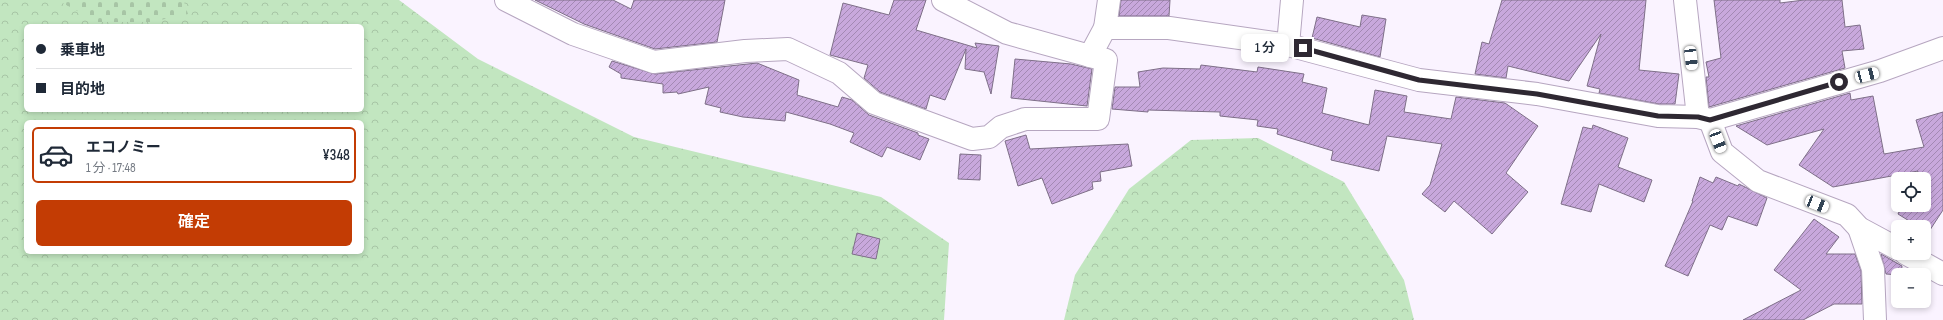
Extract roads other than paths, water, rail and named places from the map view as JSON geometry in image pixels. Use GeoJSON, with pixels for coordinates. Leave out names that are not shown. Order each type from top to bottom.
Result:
{"type":"FeatureCollection","features":[{"type":"Feature","properties":{"kind":"street"},"geometry":{"type":"LineString","coordinates":[[506,0],[573,34],[654,62],[788,49],[839,73],[874,103],[972,139],[989,137],[1001,127],[1025,119],[1098,119],[1106,60],[1007,33],[943,0]]}},
{"type":"Feature","properties":{"kind":"street"},"geometry":{"type":"LineString","coordinates":[[1090,56],[1105,28],[1110,0]]}},
{"type":"Feature","properties":{"kind":"street"},"geometry":{"type":"LineString","coordinates":[[1288,44],[1292,0]]}},
{"type":"Feature","properties":{"kind":"street"},"geometry":{"type":"LineString","coordinates":[[1685,0],[1704,118],[1722,152],[1758,181],[1847,215],[1859,228],[1891,245]]}},
{"type":"Feature","properties":{"kind":"street"},"geometry":{"type":"LineString","coordinates":[[1105,28],[1169,28],[1288,44],[1419,80],[1537,94],[1658,116],[1704,118],[1880,71],[1943,48]]}},
{"type":"Feature","properties":{"kind":"street"},"geometry":{"type":"LineString","coordinates":[[1859,228],[1873,269],[1875,320]]}},
{"type":"Feature","properties":{"kind":"street"},"geometry":{"type":"LineString","coordinates":[[1918,260],[1943,274]]}}]}
